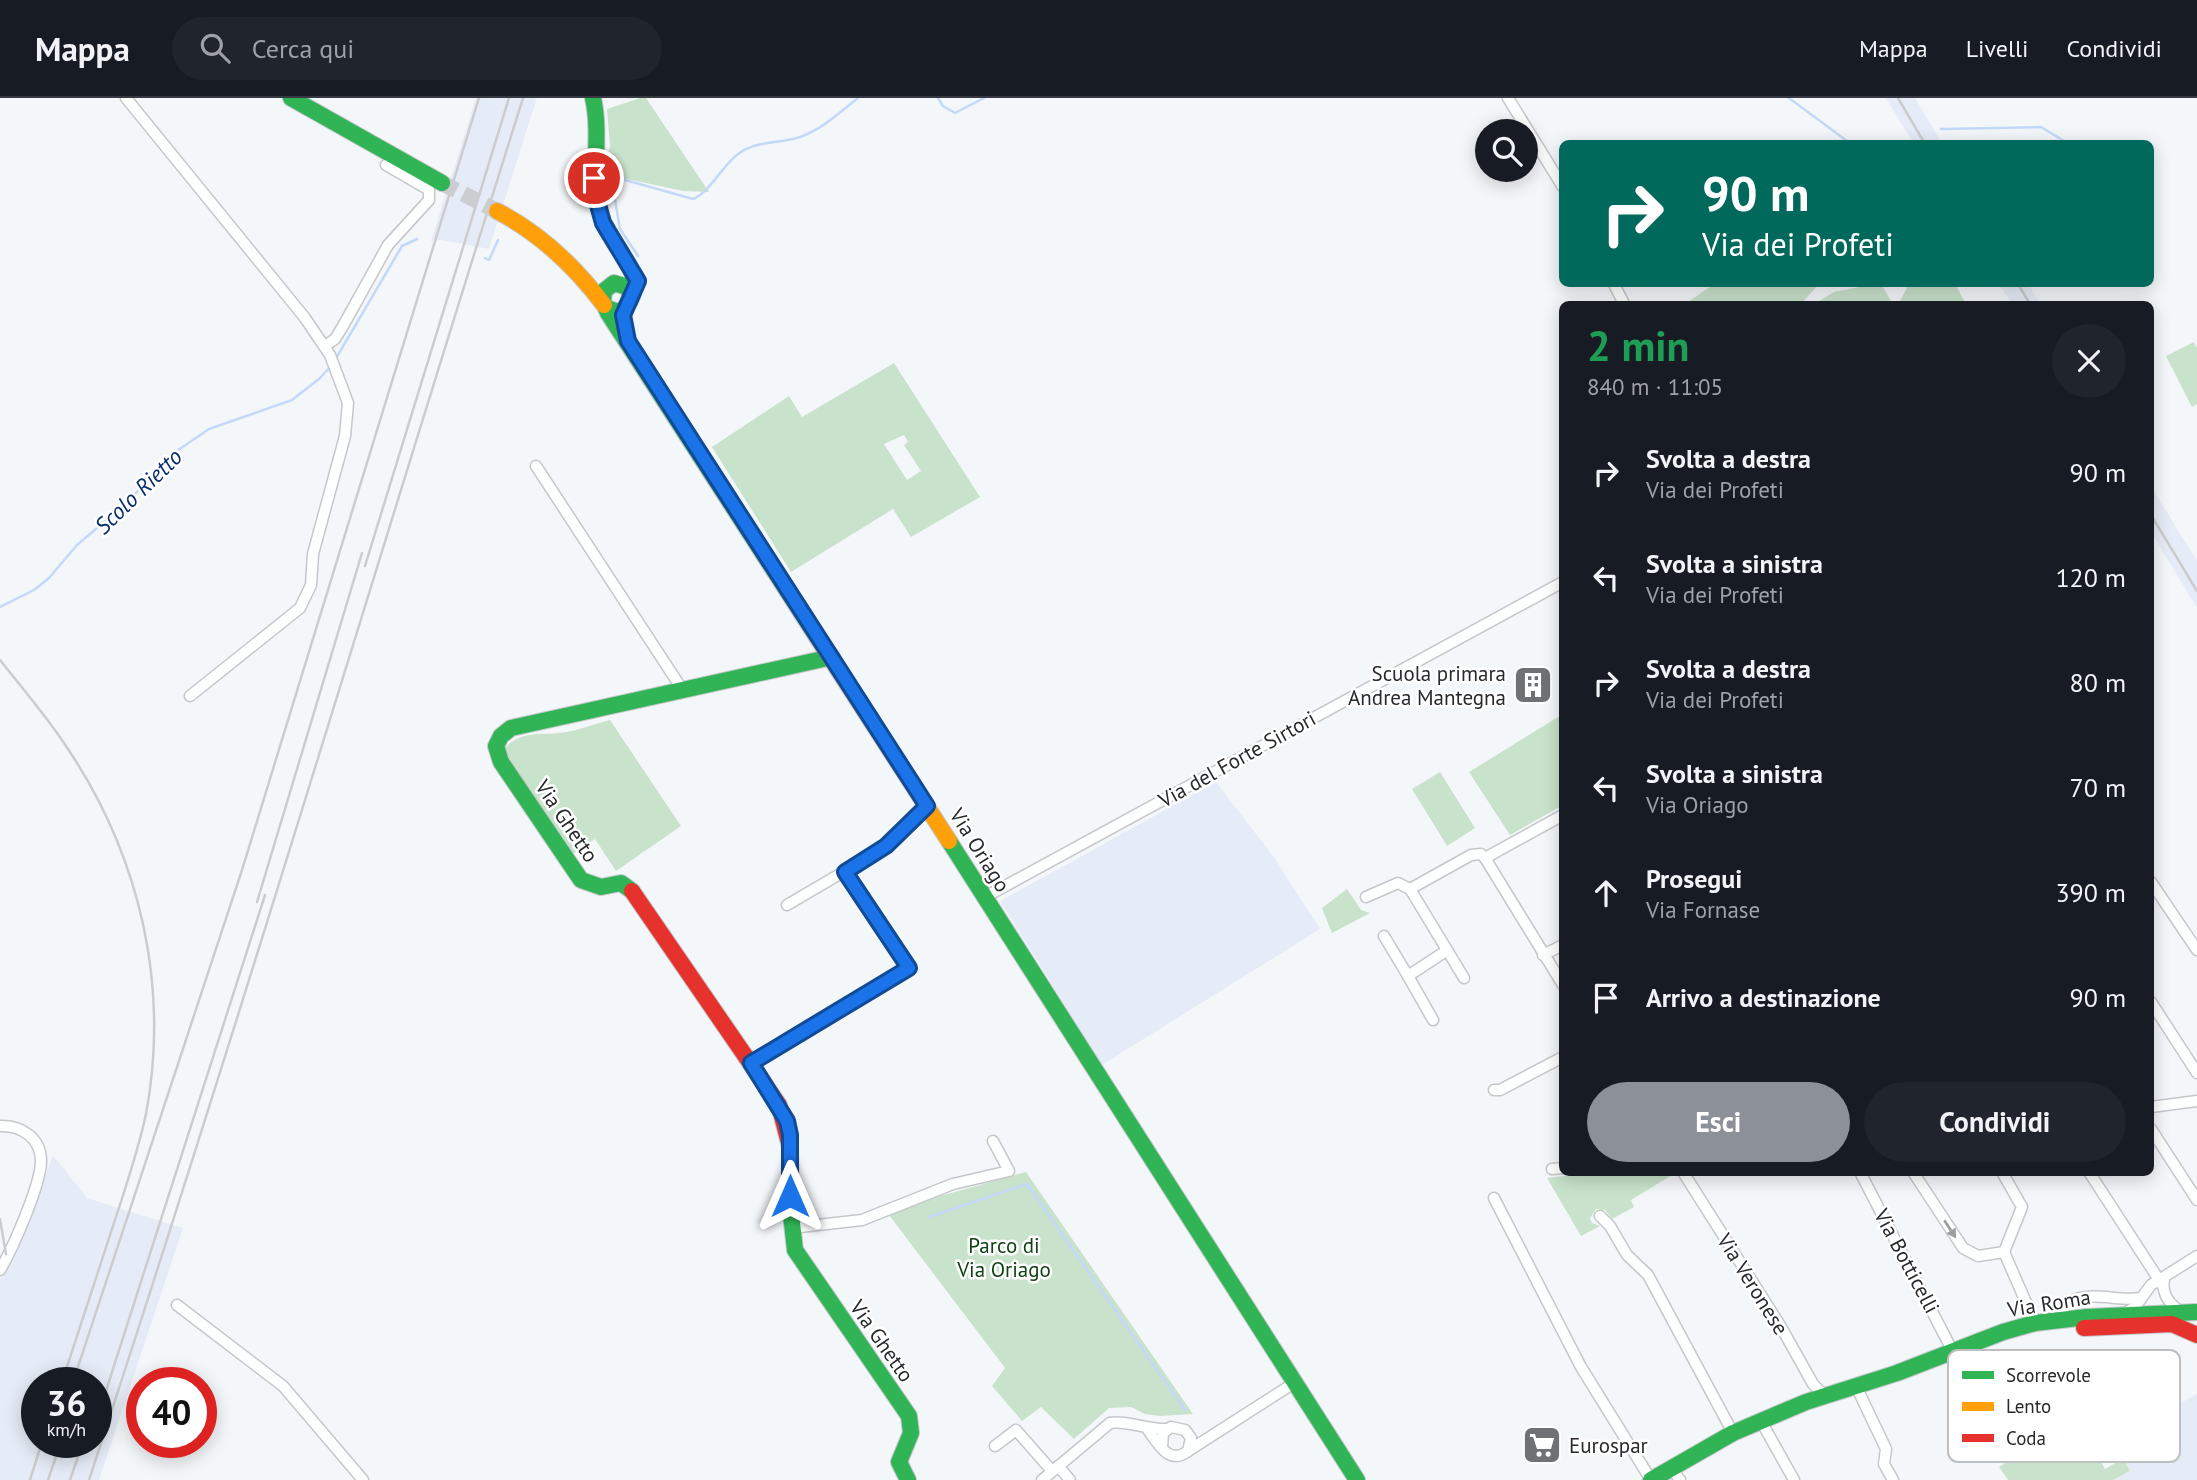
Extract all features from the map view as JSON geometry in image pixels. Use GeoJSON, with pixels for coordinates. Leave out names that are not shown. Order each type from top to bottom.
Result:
{"type":"FeatureCollection","features":[{"type":"Feature","properties":{"kind":"street"},"geometry":{"type":"LineString","coordinates":[[126,98],[330,356],[348,403],[348,417],[313,554],[307,598],[300,608],[190,696]]}},
{"type":"Feature","properties":{"kind":"street"},"geometry":{"type":"LineString","coordinates":[[291,98],[442,183]]}},
{"type":"Feature","properties":{"kind":"street"},"geometry":{"type":"LineString","coordinates":[[593,98],[600,146],[593,187],[603,223],[638,281],[628,305],[618,312],[605,307],[602,294],[618,270],[619,252]]}},
{"type":"Feature","properties":{"kind":"street"},"geometry":{"type":"LineString","coordinates":[[1508,98],[1559,181]]}},
{"type":"Feature","properties":{"kind":"street"},"geometry":{"type":"LineString","coordinates":[[330,356],[335,339],[388,245],[429,200],[429,190],[386,164]]}},
{"type":"Feature","properties":{"kind":"street","name":"Via Oriago"},"geometry":{"type":"LineString","coordinates":[[497,211],[544,239],[587,280],[832,657],[1357,1480]]}},
{"type":"Feature","properties":{"kind":"street","name":"Via Oriago"},"geometry":{"type":"LineString","coordinates":[[587,280],[607,286],[619,283],[627,287],[628,305],[624,323],[628,341]]}},
{"type":"Feature","properties":{"kind":"street"},"geometry":{"type":"LineString","coordinates":[[536,466],[680,686],[680,691]]}},
{"type":"Feature","properties":{"kind":"street","name":"Via del Forte Sirtori"},"geometry":{"type":"LineString","coordinates":[[985,897],[1559,584]]}},
{"type":"Feature","properties":{"kind":"street","name":"Via Ghetto"},"geometry":{"type":"LineString","coordinates":[[832,657],[511,729],[501,736],[496,746],[501,762],[581,880],[601,887],[621,883],[632,891],[751,1063],[787,1121],[790,1135],[791,1228],[795,1250],[909,1416],[911,1433],[899,1462],[908,1480]]}},
{"type":"Feature","properties":{"kind":"street"},"geometry":{"type":"LineString","coordinates":[[787,905],[886,846],[927,806]]}},
{"type":"Feature","properties":{"kind":"street"},"geometry":{"type":"LineString","coordinates":[[1485,858],[1559,817]]}},
{"type":"Feature","properties":{"kind":"street"},"geometry":{"type":"LineString","coordinates":[[1410,889],[1471,855],[1481,854],[1559,979]]}},
{"type":"Feature","properties":{"kind":"street"},"geometry":{"type":"LineString","coordinates":[[751,1063],[909,968],[845,872]]}},
{"type":"Feature","properties":{"kind":"street"},"geometry":{"type":"LineString","coordinates":[[1366,897],[1398,883],[1410,889],[1464,978]]}},
{"type":"Feature","properties":{"kind":"street"},"geometry":{"type":"LineString","coordinates":[[2154,886],[2197,950]]}},
{"type":"Feature","properties":{"kind":"street"},"geometry":{"type":"LineString","coordinates":[[1384,936],[1433,1020]]}},
{"type":"Feature","properties":{"kind":"street"},"geometry":{"type":"LineString","coordinates":[[1543,956],[1559,946]]}},
{"type":"Feature","properties":{"kind":"street"},"geometry":{"type":"LineString","coordinates":[[1408,976],[1447,951]]}},
{"type":"Feature","properties":{"kind":"street"},"geometry":{"type":"LineString","coordinates":[[2154,1007],[2197,1073]]}},
{"type":"Feature","properties":{"kind":"street"},"geometry":{"type":"LineString","coordinates":[[1494,1090],[1500,1090],[1559,1059]]}},
{"type":"Feature","properties":{"kind":"street"},"geometry":{"type":"LineString","coordinates":[[2154,1107],[2197,1101]]}},
{"type":"Feature","properties":{"kind":"street"},"geometry":{"type":"LineString","coordinates":[[0,1126],[23,1130],[29,1135],[40,1150],[41,1163],[16,1239],[0,1270]]}},
{"type":"Feature","properties":{"kind":"street"},"geometry":{"type":"LineString","coordinates":[[2154,1134],[2197,1200]]}},
{"type":"Feature","properties":{"kind":"street"},"geometry":{"type":"LineString","coordinates":[[791,1228],[862,1220],[953,1184],[1009,1171],[993,1141]]}},
{"type":"Feature","properties":{"kind":"street","name":"Via Veronese"},"geometry":{"type":"LineString","coordinates":[[1686,1176],[1781,1327],[1813,1384],[1824,1395]]}},
{"type":"Feature","properties":{"kind":"street","name":"Via Botticelli"},"geometry":{"type":"LineString","coordinates":[[1862,1176],[1952,1350]]}},
{"type":"Feature","properties":{"kind":"street"},"geometry":{"type":"LineString","coordinates":[[1916,1176],[1963,1248],[1978,1256],[2004,1252]]}},
{"type":"Feature","properties":{"kind":"street"},"geometry":{"type":"LineString","coordinates":[[2004,1176],[2022,1207],[2004,1252],[2035,1323],[2034,1330],[2012,1335],[2006,1342]]}},
{"type":"Feature","properties":{"kind":"street"},"geometry":{"type":"LineString","coordinates":[[2092,1176],[2162,1280],[2169,1302],[2190,1313]]}},
{"type":"Feature","properties":{"kind":"street"},"geometry":{"type":"LineString","coordinates":[[1494,1198],[1581,1367],[1651,1480]]}},
{"type":"Feature","properties":{"kind":"street"},"geometry":{"type":"LineString","coordinates":[[1600,1216],[1610,1226],[1627,1255],[1648,1275],[1733,1433]]}},
{"type":"Feature","properties":{"kind":"street"},"geometry":{"type":"LineString","coordinates":[[2144,1301],[2162,1280],[2197,1256]]}},
{"type":"Feature","properties":{"kind":"street"},"geometry":{"type":"LineString","coordinates":[[2065,1324],[2065,1304],[2084,1297],[2144,1301],[2193,1333]]}},
{"type":"Feature","properties":{"kind":"street","name":"Via Roma"},"geometry":{"type":"LineString","coordinates":[[1976,1350],[2065,1324],[2119,1314],[2144,1301],[2190,1313]]}},
{"type":"Feature","properties":{"kind":"street"},"geometry":{"type":"LineString","coordinates":[[177,1305],[283,1386],[363,1480]]}},
{"type":"Feature","properties":{"kind":"street","name":"Via Roma"},"geometry":{"type":"LineString","coordinates":[[1952,1350],[2035,1323],[2160,1324],[2193,1333]]}},
{"type":"Feature","properties":{"kind":"street","name":"Via Roma"},"geometry":{"type":"LineString","coordinates":[[1915,1366],[1948,1352]]}},
{"type":"Feature","properties":{"kind":"street","name":"Via Roma"},"geometry":{"type":"LineString","coordinates":[[1651,1480],[1676,1474],[1692,1455],[1761,1421],[1824,1395],[1948,1357]]}},
{"type":"Feature","properties":{"kind":"street"},"geometry":{"type":"LineString","coordinates":[[1148,1430],[1172,1457],[1181,1456],[1294,1383]]}},
{"type":"Feature","properties":{"kind":"street"},"geometry":{"type":"LineString","coordinates":[[1856,1386],[1886,1449],[1884,1464],[1893,1480]]}},
{"type":"Feature","properties":{"kind":"street"},"geometry":{"type":"LineString","coordinates":[[1761,1421],[1794,1480]]}},
{"type":"Feature","properties":{"kind":"street"},"geometry":{"type":"LineString","coordinates":[[1042,1480],[1110,1423],[1119,1422],[1148,1430],[1176,1427],[1201,1435],[1223,1429]]}},
{"type":"Feature","properties":{"kind":"street"},"geometry":{"type":"LineString","coordinates":[[1162,1447],[1161,1437],[1168,1429]]}},
{"type":"Feature","properties":{"kind":"street"},"geometry":{"type":"LineString","coordinates":[[995,1446],[1016,1430],[1055,1469],[1070,1480]]}},
{"type":"Feature","properties":{"kind":"street"},"geometry":{"type":"LineString","coordinates":[[1185,1430],[1191,1438],[1188,1451]]}},
{"type":"Feature","properties":{"kind":"shaded area"},"geometry":{"type":"Polygon","coordinates":[[[476,98],[537,98],[489,249],[441,240],[431,241],[476,98]]]}},
{"type":"Feature","properties":{"kind":"shaded area"},"geometry":{"type":"Polygon","coordinates":[[[1886,98],[1915,98],[1940,140],[1911,140],[1886,98]]]}},
{"type":"Feature","properties":{"kind":"shaded area"},"geometry":{"type":"Polygon","coordinates":[[[2001,287],[2030,287],[2039,301],[2010,301],[2001,287]]]}},
{"type":"Feature","properties":{"kind":"shaded area"},"geometry":{"type":"Polygon","coordinates":[[[2154,491],[2197,561],[2197,608],[2154,537],[2154,491]]]}},
{"type":"Feature","properties":{"kind":"shaded area"},"geometry":{"type":"Polygon","coordinates":[[[1216,782],[1274,857],[1320,929],[1102,1065],[1000,901],[1216,782]]]}},
{"type":"Feature","properties":{"kind":"shaded area"},"geometry":{"type":"Polygon","coordinates":[[[53,1155],[87,1198],[183,1228],[137,1367],[126,1367],[126,1399],[112,1441],[112,1367],[21,1367],[21,1458],[106,1458],[99,1480],[0,1480],[0,1279],[23,1239],[53,1155]]]}},
{"type":"Feature","properties":{"kind":"shaded area"},"geometry":{"type":"Polygon","coordinates":[[[2197,1394],[2197,1480],[2113,1480],[2130,1471],[2125,1462],[2180,1462],[2180,1403],[2197,1394]]]}},
{"type":"Feature","properties":{"kind":"green space"},"geometry":{"type":"Polygon","coordinates":[[[646,98],[709,192],[683,191],[604,174],[610,147],[607,109],[646,98]]]}},
{"type":"Feature","properties":{"kind":"green space"},"geometry":{"type":"Polygon","coordinates":[[[1710,287],[1816,287],[1804,301],[1689,301],[1710,287]]]}},
{"type":"Feature","properties":{"kind":"green space"},"geometry":{"type":"Polygon","coordinates":[[[1859,287],[1883,287],[1891,301],[1819,301],[1834,292],[1859,287]]]}},
{"type":"Feature","properties":{"kind":"green space"},"geometry":{"type":"Polygon","coordinates":[[[1907,287],[1957,287],[1964,301],[1900,301],[1907,287]]]}},
{"type":"Feature","properties":{"kind":"green space"},"geometry":{"type":"Polygon","coordinates":[[[2194,342],[2197,348],[2197,404],[2192,407],[2166,356],[2194,342]]]}},
{"type":"Feature","properties":{"kind":"green space"},"geometry":{"type":"Polygon","coordinates":[[[894,363],[980,497],[911,537],[893,509],[791,572],[712,447],[789,396],[802,417],[894,363]],[[904,435],[884,444],[907,480],[921,471],[904,445],[908,442],[904,435]]]}},
{"type":"Feature","properties":{"kind":"green space"},"geometry":{"type":"Polygon","coordinates":[[[1559,716],[1559,807],[1510,835],[1469,772],[1559,716]]]}},
{"type":"Feature","properties":{"kind":"green space"},"geometry":{"type":"Polygon","coordinates":[[[610,720],[681,826],[616,871],[595,839],[568,857],[504,763],[503,750],[522,737],[566,732],[610,720]]]}},
{"type":"Feature","properties":{"kind":"green space"},"geometry":{"type":"Polygon","coordinates":[[[1440,772],[1475,828],[1447,846],[1412,789],[1440,772]]]}},
{"type":"Feature","properties":{"kind":"green space"},"geometry":{"type":"Polygon","coordinates":[[[1347,889],[1361,910],[1370,913],[1332,933],[1322,908],[1347,889]]]}},
{"type":"Feature","properties":{"kind":"green space","name":"Parco di Via Oriago"},"geometry":{"type":"Polygon","coordinates":[[[1026,1172],[1193,1414],[1160,1416],[1145,1414],[1131,1407],[1109,1408],[1074,1439],[1041,1407],[1022,1421],[992,1386],[1005,1368],[889,1215],[912,1204],[1026,1172]]]}},
{"type":"Feature","properties":{"kind":"green space"},"geometry":{"type":"Polygon","coordinates":[[[1670,1176],[1631,1200],[1634,1207],[1612,1219],[1605,1210],[1596,1209],[1590,1218],[1592,1223],[1600,1226],[1581,1236],[1547,1178],[1670,1176]]]}},
{"type":"Feature","properties":{"kind":"green space"},"geometry":{"type":"Polygon","coordinates":[[[2007,1462],[2101,1462],[2105,1469],[2117,1462],[2130,1462],[2126,1464],[2130,1471],[2113,1480],[2008,1480],[1999,1467],[2007,1462]]]}},
{"type":"Feature","properties":{"kind":"waterway","name":"Scolo Rietto"},"geometry":{"type":"LineString","coordinates":[[638,256],[620,229],[611,176],[693,199],[705,191],[738,154],[753,146],[808,134],[858,98]]}},
{"type":"Feature","properties":{"kind":"waterway","name":"Scolo Rietto"},"geometry":{"type":"LineString","coordinates":[[938,98],[943,106],[955,113],[984,98]]}},
{"type":"Feature","properties":{"kind":"waterway","name":"Scolo Rietto"},"geometry":{"type":"LineString","coordinates":[[1789,98],[1846,140]]}},
{"type":"Feature","properties":{"kind":"waterway","name":"Scolo Rietto"},"geometry":{"type":"LineString","coordinates":[[1941,129],[2041,127],[2062,140]]}},
{"type":"Feature","properties":{"kind":"waterway","name":"Scolo Rietto"},"geometry":{"type":"LineString","coordinates":[[335,360],[402,246],[417,239]]}},
{"type":"Feature","properties":{"kind":"waterway","name":"Scolo Rietto"},"geometry":{"type":"LineString","coordinates":[[485,258],[489,260],[498,240]]}},
{"type":"Feature","properties":{"kind":"waterway","name":"Scolo Rietto"},"geometry":{"type":"LineString","coordinates":[[0,607],[34,590],[49,578],[77,545],[130,500],[165,459],[209,429],[292,400],[331,366]]}},
{"type":"Feature","properties":{"kind":"waterway"},"geometry":{"type":"LineString","coordinates":[[929,1217],[1027,1184],[1185,1410]]}},
{"type":"Feature","properties":{"kind":"tunnel"},"geometry":{"type":"LineString","coordinates":[[442,183],[497,211]]}},
{"type":"Feature","properties":{"kind":"railway"},"geometry":{"type":"LineString","coordinates":[[78,1367],[242,870],[479,98]]}},
{"type":"Feature","properties":{"kind":"railway"},"geometry":{"type":"LineString","coordinates":[[365,566],[509,98]]}},
{"type":"Feature","properties":{"kind":"railway"},"geometry":{"type":"LineString","coordinates":[[89,1480],[254,963],[523,98]]}},
{"type":"Feature","properties":{"kind":"railway"},"geometry":{"type":"LineString","coordinates":[[1898,98],[1923,140]]}},
{"type":"Feature","properties":{"kind":"railway"},"geometry":{"type":"LineString","coordinates":[[2020,287],[2028,301]]}},
{"type":"Feature","properties":{"kind":"railway"},"geometry":{"type":"LineString","coordinates":[[2154,520],[2197,591]]}},
{"type":"Feature","properties":{"kind":"railway"},"geometry":{"type":"LineString","coordinates":[[257,902],[362,553]]}},
{"type":"Feature","properties":{"kind":"railway"},"geometry":{"type":"LineString","coordinates":[[0,660],[52,726],[93,790],[131,878],[151,971],[154,1018],[146,1114],[131,1170],[67,1367]]}},
{"type":"Feature","properties":{"kind":"railway"},"geometry":{"type":"LineString","coordinates":[[112,1372],[265,895]]}},
{"type":"Feature","properties":{"kind":"railway"},"geometry":{"type":"LineString","coordinates":[[0,1219],[6,1254]]}},
{"type":"Feature","properties":{"kind":"railway"},"geometry":{"type":"LineString","coordinates":[[30,1480],[37,1458]]}},
{"type":"Feature","properties":{"kind":"railway"},"geometry":{"type":"LineString","coordinates":[[48,1480],[56,1458]]}},
{"type":"Feature","properties":{"kind":"railway"},"geometry":{"type":"LineString","coordinates":[[70,1480],[78,1458]]}},
{"type":"Feature","properties":{"kind":"traffic: fast"},"geometry":{"type":"LineString","coordinates":[[291,98],[442,183]]}},
{"type":"Feature","properties":{"kind":"traffic: fast"},"geometry":{"type":"LineString","coordinates":[[593,98],[598,203],[606,229],[631,269],[634,290],[630,301]]}},
{"type":"Feature","properties":{"kind":"traffic: fast"},"geometry":{"type":"LineString","coordinates":[[607,308],[618,312],[625,308],[631,296],[627,287],[614,283],[604,291],[603,301],[608,313],[817,637]]}},
{"type":"Feature","properties":{"kind":"traffic: fast"},"geometry":{"type":"LineString","coordinates":[[632,891],[621,883],[601,887],[581,880],[501,762],[496,746],[501,736],[511,728],[832,657]]}},
{"type":"Feature","properties":{"kind":"traffic: fast"},"geometry":{"type":"LineString","coordinates":[[949,841],[1357,1480]]}},
{"type":"Feature","properties":{"kind":"traffic: fast"},"geometry":{"type":"LineString","coordinates":[[790,1147],[791,1214],[795,1250],[909,1416],[911,1433],[899,1462],[908,1480]]}},
{"type":"Feature","properties":{"kind":"traffic: fast"},"geometry":{"type":"LineString","coordinates":[[1956,1350],[2035,1323],[2087,1317],[2197,1312]]}},
{"type":"Feature","properties":{"kind":"traffic: fast"},"geometry":{"type":"LineString","coordinates":[[1651,1480],[1733,1433],[1806,1402],[1897,1373],[1948,1353]]}},
{"type":"Feature","properties":{"kind":"traffic: slow"},"geometry":{"type":"LineString","coordinates":[[497,211],[556,252],[604,305]]}},
{"type":"Feature","properties":{"kind":"traffic: slow"},"geometry":{"type":"LineString","coordinates":[[817,637],[949,841]]}},
{"type":"Feature","properties":{"kind":"traffic: jam"},"geometry":{"type":"LineString","coordinates":[[632,891],[779,1105],[790,1147]]}},
{"type":"Feature","properties":{"kind":"traffic: jam"},"geometry":{"type":"LineString","coordinates":[[2084,1328],[2172,1324],[2197,1335]]}},
{"type":"Feature","properties":{"kind":"place","name":"Scuola primara Andrea Mantegna"},"geometry":{"type":"Point","coordinates":[1533,685]}},
{"type":"Feature","properties":{"kind":"place","name":"Eurospar"},"geometry":{"type":"Point","coordinates":[1542,1445]}},
{"type":"Feature","properties":{"kind":"route"},"geometry":{"type":"LineString","coordinates":[[594,178],[593,187],[603,223],[638,281],[638,287],[623,315],[628,341],[927,806],[886,846],[845,872],[909,968],[751,1063],[787,1121],[790,1135],[790,1196]]}}]}
